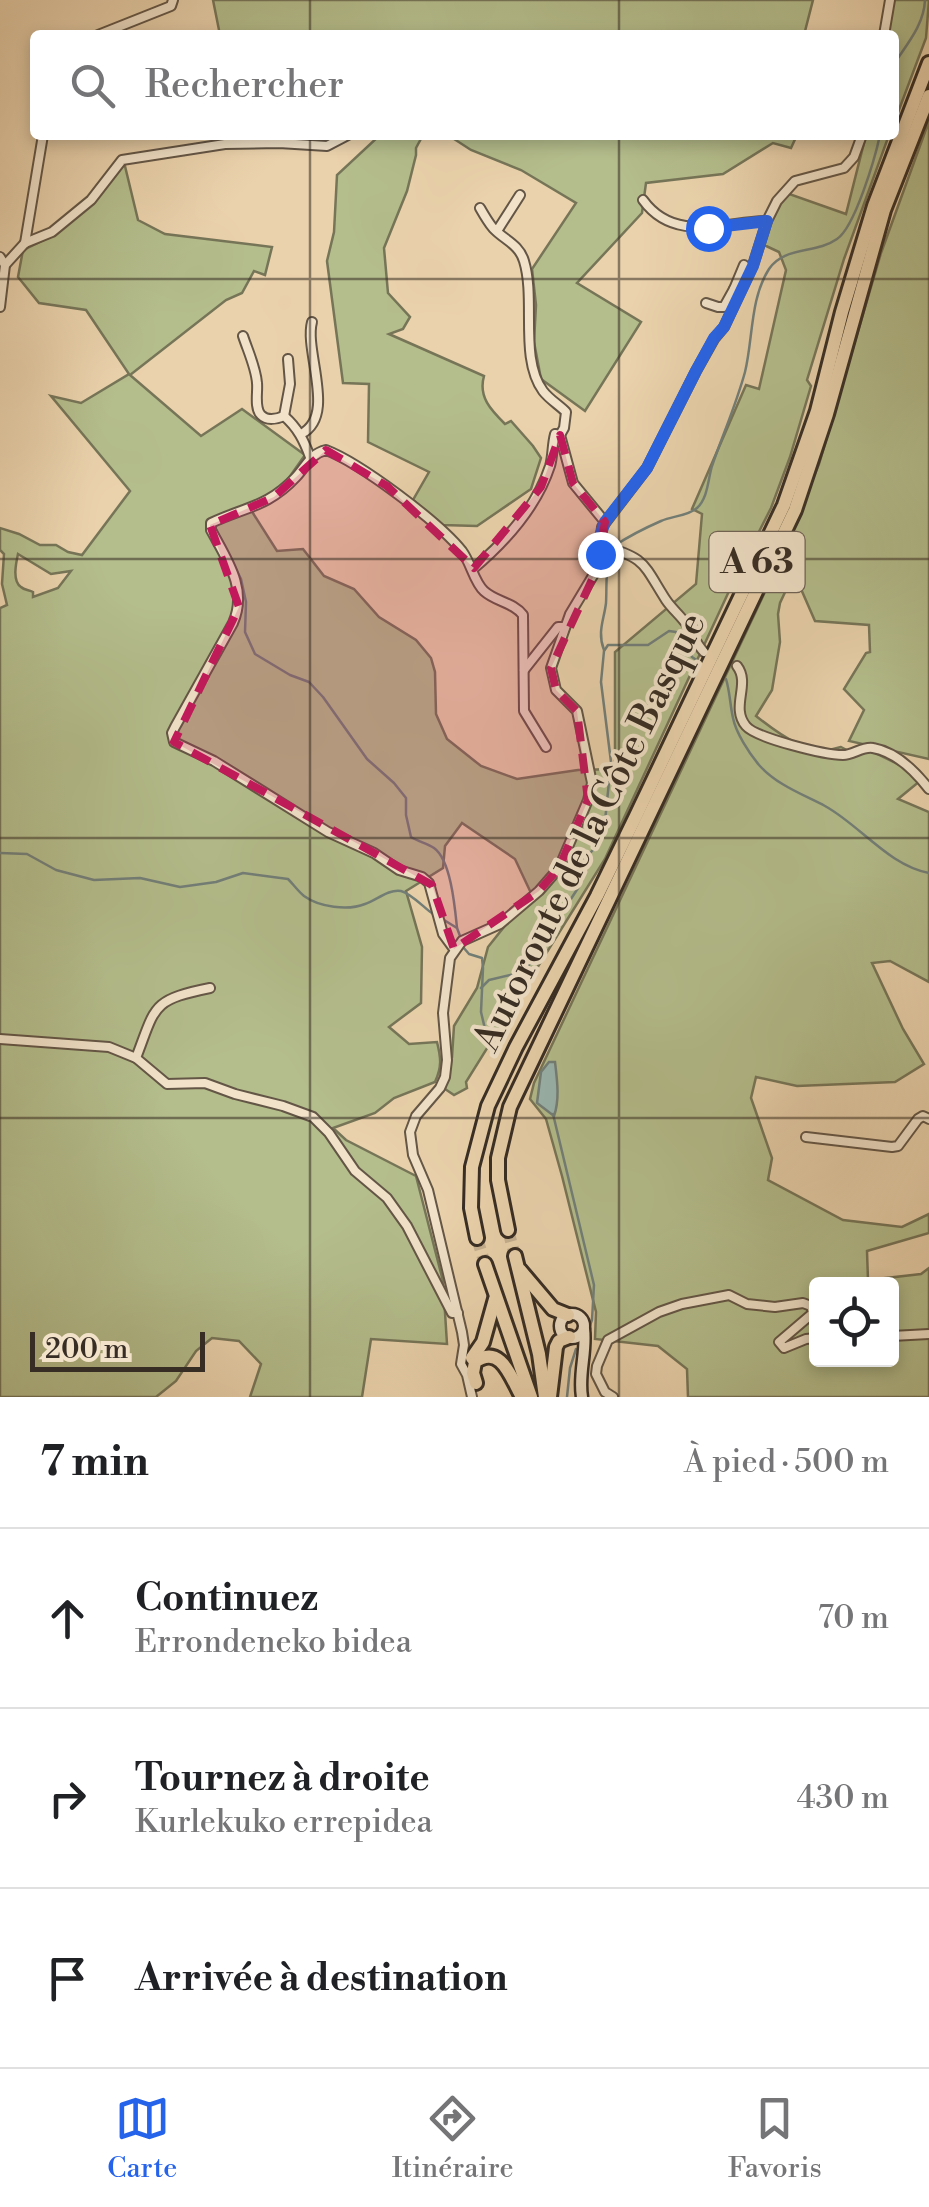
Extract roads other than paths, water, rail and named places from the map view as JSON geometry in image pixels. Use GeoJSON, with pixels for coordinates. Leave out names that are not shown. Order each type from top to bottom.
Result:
{"type":"FeatureCollection","features":[{"type":"Feature","properties":{"kind":"highway","name":"Autoroute de la Côte Basque"},"geometry":{"type":"LineString","coordinates":[[478,1238],[472,1208],[472,1167],[488,1106],[597,896],[784,505],[817,411],[874,206],[929,63]]}},
{"type":"Feature","properties":{"kind":"highway","name":"Autoroute de la Côte Basque"},"geometry":{"type":"LineString","coordinates":[[508,1230],[498,1180],[498,1158],[510,1107],[795,510],[827,414],[884,210],[929,96]]}},
{"type":"Feature","properties":{"kind":"highway"},"geometry":{"type":"LineString","coordinates":[[547,1397],[516,1262],[553,1309],[568,1315]]}},
{"type":"Feature","properties":{"kind":"highway"},"geometry":{"type":"LineString","coordinates":[[484,1264],[531,1397]]}},
{"type":"Feature","properties":{"kind":"highway"},"geometry":{"type":"LineString","coordinates":[[472,1384],[471,1359],[482,1342],[496,1296]]}},
{"type":"Feature","properties":{"kind":"highway"},"geometry":{"type":"LineString","coordinates":[[547,1397],[556,1347],[559,1341],[570,1338]]}},
{"type":"Feature","properties":{"kind":"highway"},"geometry":{"type":"LineString","coordinates":[[472,1384],[476,1362],[490,1355],[500,1360],[522,1397]]}},
{"type":"Feature","properties":{"kind":"street"},"geometry":{"type":"LineString","coordinates":[[110,30],[170,6],[173,0]]}},
{"type":"Feature","properties":{"kind":"street"},"geometry":{"type":"LineString","coordinates":[[885,30],[890,0]]}},
{"type":"Feature","properties":{"kind":"street"},"geometry":{"type":"LineString","coordinates":[[25,243],[42,140]]}},
{"type":"Feature","properties":{"kind":"street"},"geometry":{"type":"LineString","coordinates":[[0,307],[2,261],[25,243],[52,232],[91,200],[122,160],[270,140]]}},
{"type":"Feature","properties":{"kind":"street"},"geometry":{"type":"LineString","coordinates":[[288,140],[327,146],[338,140]]}},
{"type":"Feature","properties":{"kind":"street"},"geometry":{"type":"LineString","coordinates":[[706,303],[724,307],[738,291],[753,266],[776,202],[795,182],[844,168],[854,158],[860,140]]}},
{"type":"Feature","properties":{"kind":"street"},"geometry":{"type":"LineString","coordinates":[[497,231],[520,195]]}},
{"type":"Feature","properties":{"kind":"street"},"geometry":{"type":"LineString","coordinates":[[643,200],[655,215],[696,228],[767,221]]}},
{"type":"Feature","properties":{"kind":"street"},"geometry":{"type":"LineString","coordinates":[[480,208],[490,225],[516,246],[524,259],[535,372],[543,391],[566,412],[560,435],[573,483],[605,522]]}},
{"type":"Feature","properties":{"kind":"street"},"geometry":{"type":"LineString","coordinates":[[472,1384],[432,1206],[413,1154],[410,1132],[416,1116],[445,1077],[443,1013],[450,958],[462,941],[500,924],[540,892],[559,868],[588,800],[592,783],[577,711],[562,698],[552,680],[551,668],[574,606],[594,578],[605,522],[647,468],[714,338],[724,327],[744,265]]}},
{"type":"Feature","properties":{"kind":"street"},"geometry":{"type":"LineString","coordinates":[[301,434],[309,430],[318,407],[309,335],[312,322]]}},
{"type":"Feature","properties":{"kind":"street"},"geometry":{"type":"LineString","coordinates":[[243,336],[257,380],[258,410],[267,418],[284,416]]}},
{"type":"Feature","properties":{"kind":"street"},"geometry":{"type":"LineString","coordinates":[[284,416],[290,384],[288,359]]}},
{"type":"Feature","properties":{"kind":"street"},"geometry":{"type":"LineString","coordinates":[[284,416],[301,434],[310,458]]}},
{"type":"Feature","properties":{"kind":"street"},"geometry":{"type":"LineString","coordinates":[[473,568],[517,524],[541,487],[550,466],[553,441],[556,434],[560,435]]}},
{"type":"Feature","properties":{"kind":"street"},"geometry":{"type":"LineString","coordinates":[[454,949],[443,934],[429,883],[328,832],[214,760],[174,742],[175,727],[239,607],[239,590],[212,521],[274,498],[310,458],[326,450],[387,486],[460,548],[481,588],[517,607],[523,615],[524,710],[546,747]]}},
{"type":"Feature","properties":{"kind":"street"},"geometry":{"type":"LineString","coordinates":[[601,546],[646,566],[704,652]]}},
{"type":"Feature","properties":{"kind":"street"},"geometry":{"type":"LineString","coordinates":[[524,670],[558,627],[565,627]]}},
{"type":"Feature","properties":{"kind":"street"},"geometry":{"type":"LineString","coordinates":[[737,666],[743,680],[738,706],[752,731],[787,744],[838,754],[872,748],[907,764],[929,789]]}},
{"type":"Feature","properties":{"kind":"street"},"geometry":{"type":"LineString","coordinates":[[136,1058],[155,1009],[170,998],[210,988]]}},
{"type":"Feature","properties":{"kind":"street"},"geometry":{"type":"LineString","coordinates":[[0,1039],[109,1046],[136,1058],[168,1084],[205,1083],[313,1117],[355,1170],[387,1198],[408,1226],[447,1305],[452,1313],[458,1314]]}},
{"type":"Feature","properties":{"kind":"street"},"geometry":{"type":"LineString","coordinates":[[806,1137],[892,1147],[898,1146],[918,1118],[926,1117]]}},
{"type":"Feature","properties":{"kind":"street"},"geometry":{"type":"LineString","coordinates":[[613,1397],[604,1392],[596,1374],[608,1340],[658,1312],[729,1295],[747,1304],[809,1305]]}},
{"type":"Feature","properties":{"kind":"street"},"geometry":{"type":"LineString","coordinates":[[582,1397],[580,1380],[584,1355],[584,1328],[580,1317],[568,1315],[560,1326],[563,1334],[580,1344],[584,1355]]}},
{"type":"Feature","properties":{"kind":"street"},"geometry":{"type":"LineString","coordinates":[[809,1316],[778,1342],[784,1348],[809,1339]]}},
{"type":"Feature","properties":{"kind":"street"},"geometry":{"type":"LineString","coordinates":[[570,1338],[581,1334],[584,1328]]}},
{"type":"Feature","properties":{"kind":"street"},"geometry":{"type":"LineString","coordinates":[[899,1336],[929,1334]]}},
{"type":"Feature","properties":{"kind":"water"},"geometry":{"type":"Polygon","coordinates":[[[549,1062],[555,1062],[557,1075],[554,1116],[537,1103],[541,1072],[549,1062]]]}},
{"type":"Feature","properties":{"kind":"waterway"},"geometry":{"type":"LineString","coordinates":[[899,57],[918,26],[925,0]]}},
{"type":"Feature","properties":{"kind":"waterway"},"geometry":{"type":"LineString","coordinates":[[614,546],[701,504],[745,372],[763,280],[783,257],[829,244],[844,232],[863,191],[879,140]]}},
{"type":"Feature","properties":{"kind":"waterway"},"geometry":{"type":"LineString","coordinates":[[215,527],[241,579],[246,602],[245,632],[255,654],[309,682],[367,759],[406,798],[411,837],[434,848],[444,863],[457,928]]}},
{"type":"Feature","properties":{"kind":"waterway"},"geometry":{"type":"LineString","coordinates":[[604,650],[601,632],[610,554]]}},
{"type":"Feature","properties":{"kind":"waterway"},"geometry":{"type":"LineString","coordinates":[[481,988],[489,980],[523,972],[530,964],[541,928],[567,905],[580,885],[586,858],[604,831],[611,762],[601,682],[604,651],[608,645],[648,645],[669,631],[676,632],[698,661]]}},
{"type":"Feature","properties":{"kind":"waterway"},"geometry":{"type":"LineString","coordinates":[[726,679],[737,730],[766,772],[838,814],[888,854],[929,873]]}},
{"type":"Feature","properties":{"kind":"waterway"},"geometry":{"type":"LineString","coordinates":[[0,853],[27,854],[56,870],[94,880],[140,878],[180,887],[243,873],[288,879],[310,900],[334,907],[358,906],[401,891],[433,914]]}},
{"type":"Feature","properties":{"kind":"waterway"},"geometry":{"type":"LineString","coordinates":[[444,920],[457,928],[460,936]]}},
{"type":"Feature","properties":{"kind":"waterway"},"geometry":{"type":"LineString","coordinates":[[463,947],[469,954],[482,958],[481,1012],[489,1046]]}},
{"type":"Feature","properties":{"kind":"waterway"},"geometry":{"type":"LineString","coordinates":[[553,1114],[594,1285],[588,1330]]}},
{"type":"Feature","properties":{"kind":"waterway"},"geometry":{"type":"LineString","coordinates":[[567,1397],[576,1349]]}},
{"type":"Feature","properties":{"kind":"tunnel"},"geometry":{"type":"LineString","coordinates":[[508,1230],[515,1256]]}},
{"type":"Feature","properties":{"kind":"tunnel"},"geometry":{"type":"LineString","coordinates":[[477,1238],[485,1264]]}}]}
